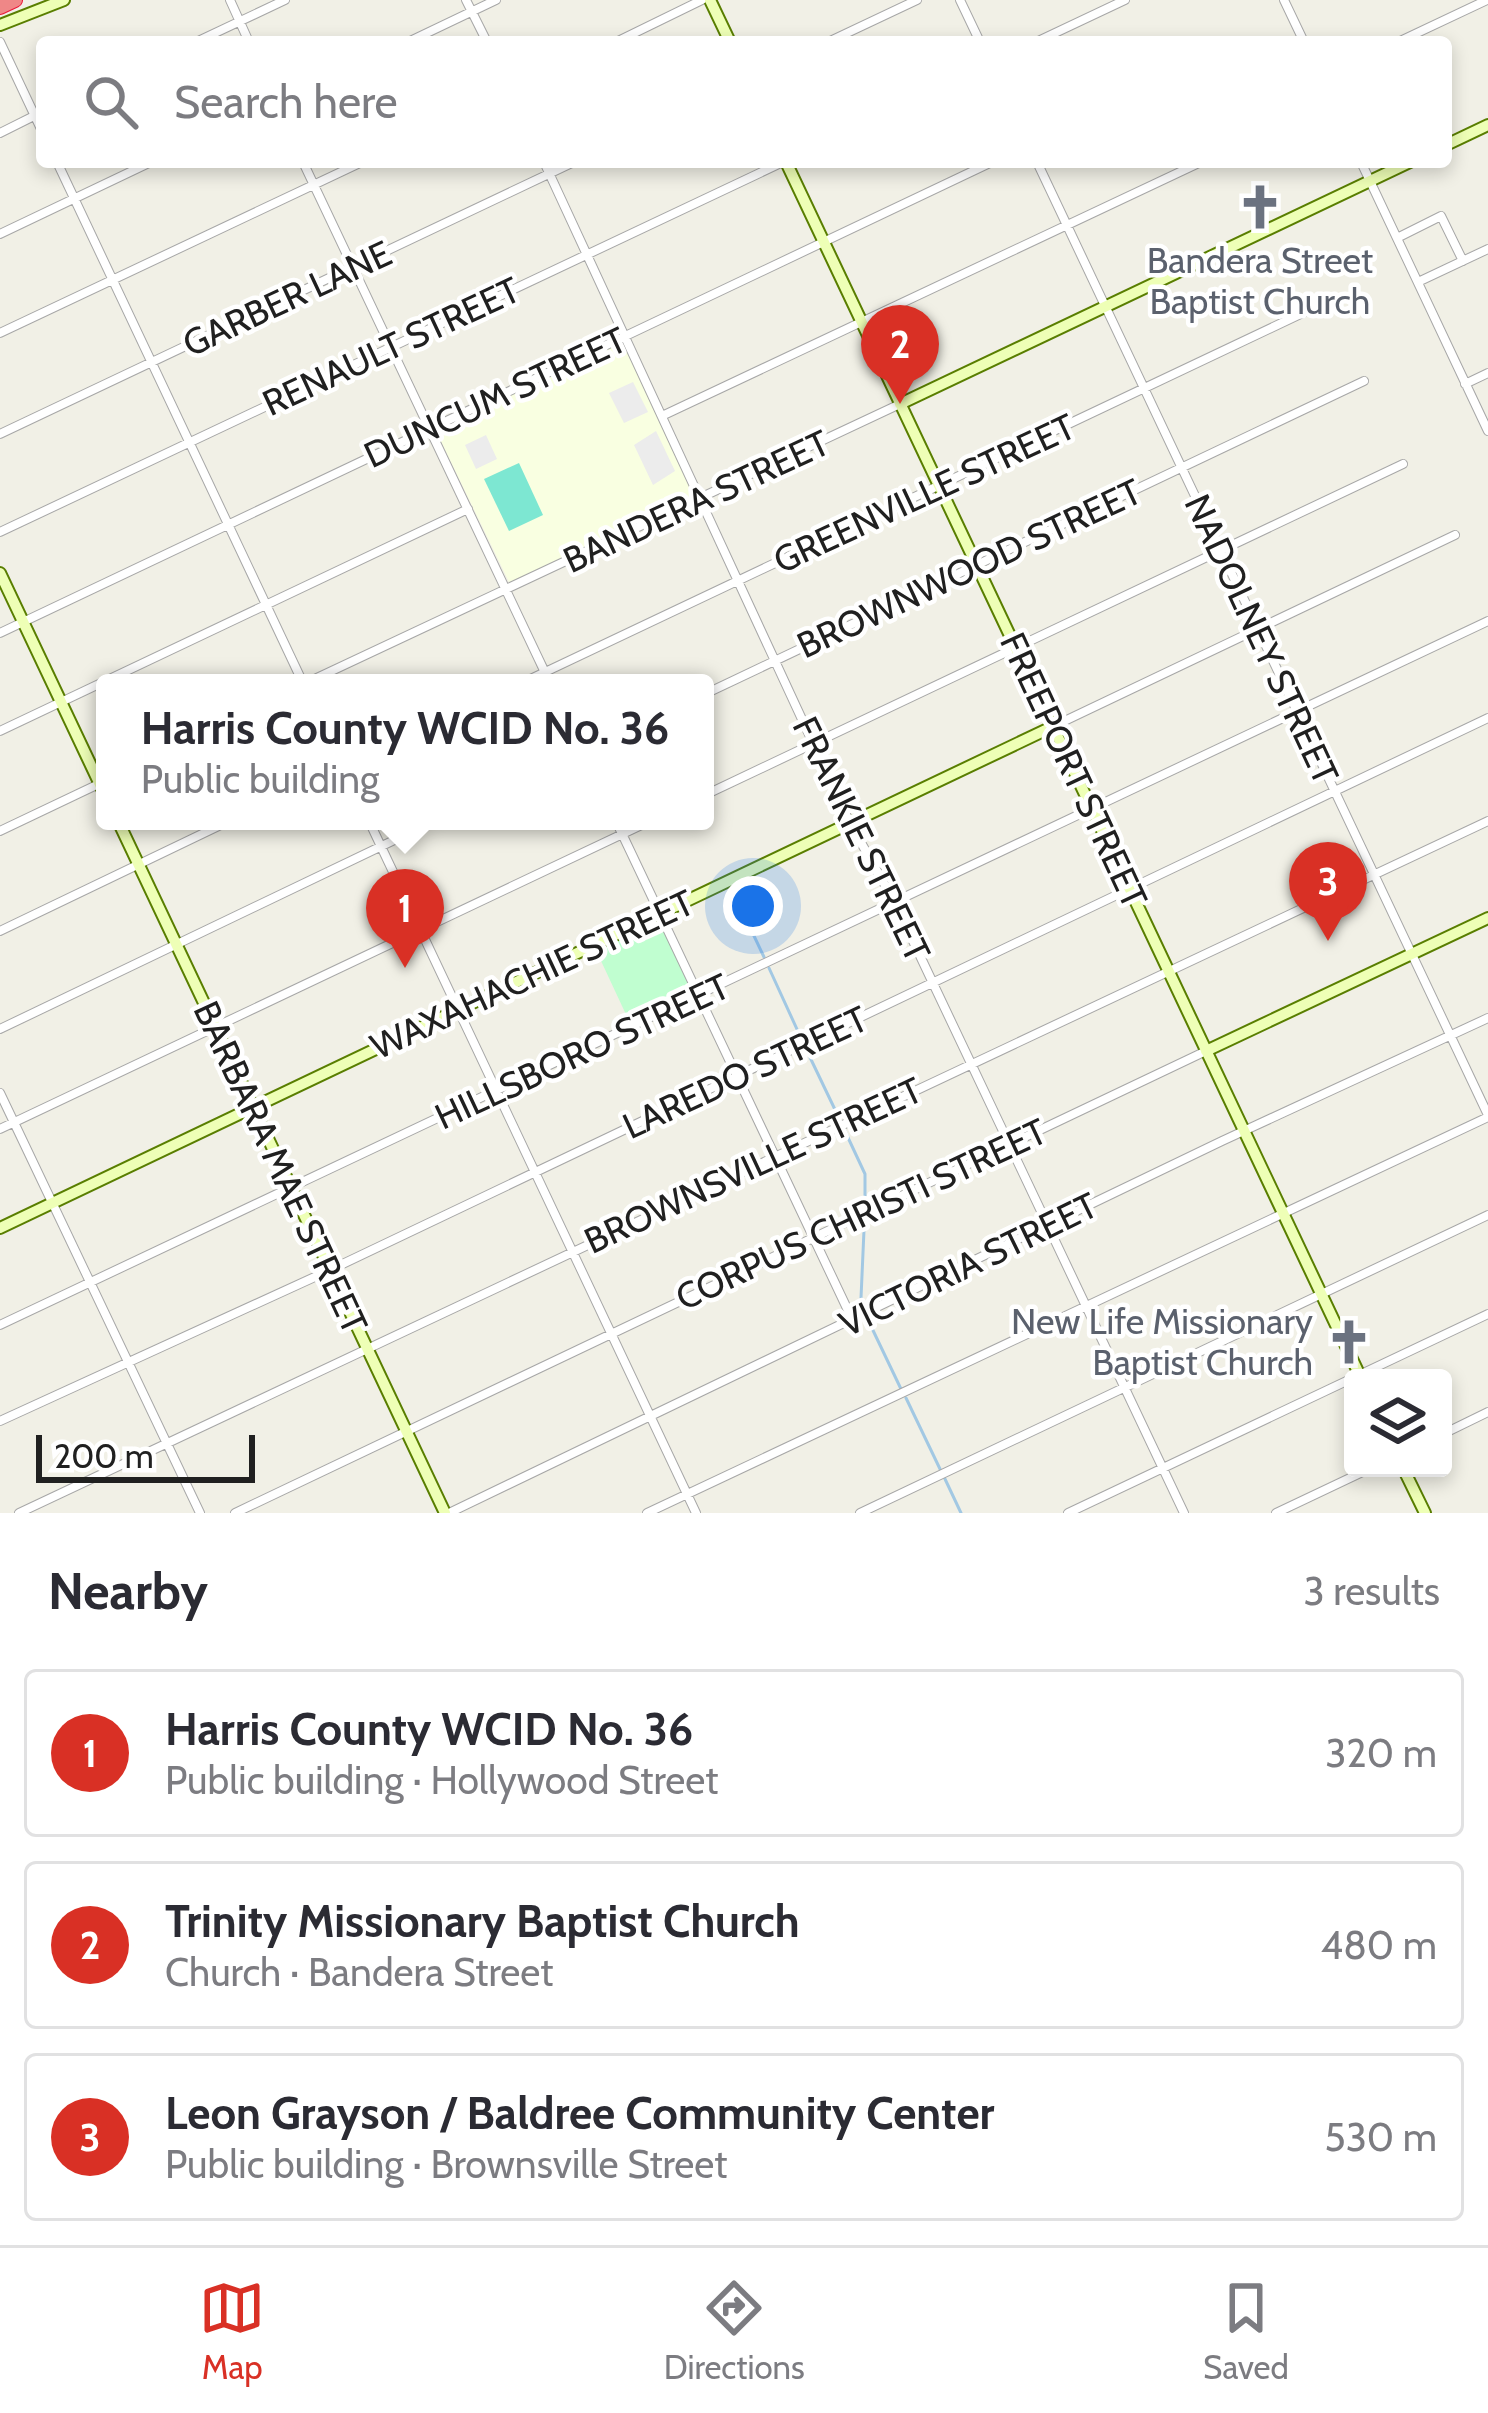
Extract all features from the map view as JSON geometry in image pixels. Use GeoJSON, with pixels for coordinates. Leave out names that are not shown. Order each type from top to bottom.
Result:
{"type":"FeatureCollection","features":[{"type":"Feature","properties":{"kind":"highway"},"geometry":{"type":"LineString","coordinates":[[0,7],[15,0]]}},
{"type":"Feature","properties":{"kind":"street"},"geometry":{"type":"LineString","coordinates":[[0,25],[64,0]]}},
{"type":"Feature","properties":{"kind":"street"},"geometry":{"type":"LineString","coordinates":[[230,0],[246,36]]}},
{"type":"Feature","properties":{"kind":"street"},"geometry":{"type":"LineString","coordinates":[[209,36],[285,0]]}},
{"type":"Feature","properties":{"kind":"street"},"geometry":{"type":"LineString","coordinates":[[466,0],[484,36]]}},
{"type":"Feature","properties":{"kind":"street"},"geometry":{"type":"LineString","coordinates":[[421,36],[496,0]]}},
{"type":"Feature","properties":{"kind":"street"},"geometry":{"type":"LineString","coordinates":[[629,36],[706,0],[727,36]]}},
{"type":"Feature","properties":{"kind":"street"},"geometry":{"type":"LineString","coordinates":[[841,36],[917,0]]}},
{"type":"Feature","properties":{"kind":"street"},"geometry":{"type":"LineString","coordinates":[[960,0],[977,36]]}},
{"type":"Feature","properties":{"kind":"street"},"geometry":{"type":"LineString","coordinates":[[1049,36],[1124,0]]}},
{"type":"Feature","properties":{"kind":"street"},"geometry":{"type":"LineString","coordinates":[[1284,0],[1301,36]]}},
{"type":"Feature","properties":{"kind":"street"},"geometry":{"type":"LineString","coordinates":[[1411,36],[1487,0]]}},
{"type":"Feature","properties":{"kind":"street"},"geometry":{"type":"LineString","coordinates":[[0,43],[36,110]]}},
{"type":"Feature","properties":{"kind":"street"},"geometry":{"type":"LineString","coordinates":[[0,134],[36,115]]}},
{"type":"Feature","properties":{"kind":"street"},"geometry":{"type":"LineString","coordinates":[[1452,142],[1488,125]]}},
{"type":"Feature","properties":{"kind":"street"},"geometry":{"type":"LineString","coordinates":[[60,168],[301,674]]}},
{"type":"Feature","properties":{"kind":"street"},"geometry":{"type":"LineString","coordinates":[[0,234],[138,168]]}},
{"type":"Feature","properties":{"kind":"street"},"geometry":{"type":"LineString","coordinates":[[306,168],[545,672]]}},
{"type":"Feature","properties":{"kind":"street"},"geometry":{"type":"LineString","coordinates":[[0,333],[349,168]]}},
{"type":"Feature","properties":{"kind":"street","name":"FRANKIE STREET"},"geometry":{"type":"LineString","coordinates":[[547,168],[850,823],[895,903],[1184,1513]]}},
{"type":"Feature","properties":{"kind":"street","name":"GARBER LANE"},"geometry":{"type":"LineString","coordinates":[[0,434],[561,168]]}},
{"type":"Feature","properties":{"kind":"street","name":"RENAULT STREET"},"geometry":{"type":"LineString","coordinates":[[0,532],[771,168]]}},
{"type":"Feature","properties":{"kind":"street","name":"FREEPORT STREET"},"geometry":{"type":"LineString","coordinates":[[787,168],[1018,646],[1357,1369]]}},
{"type":"Feature","properties":{"kind":"street","name":"DUNCUM STREET"},"geometry":{"type":"LineString","coordinates":[[0,633],[979,168]]}},
{"type":"Feature","properties":{"kind":"street","name":"NADOLNEY STREET"},"geometry":{"type":"LineString","coordinates":[[1039,168],[1488,1116]]}},
{"type":"Feature","properties":{"kind":"street"},"geometry":{"type":"LineString","coordinates":[[664,416],[1188,168]]}},
{"type":"Feature","properties":{"kind":"street"},"geometry":{"type":"LineString","coordinates":[[1364,168],[1488,431]]}},
{"type":"Feature","properties":{"kind":"street","name":"BANDERA STREET"},"geometry":{"type":"LineString","coordinates":[[325,674],[1397,168]]}},
{"type":"Feature","properties":{"kind":"street"},"geometry":{"type":"LineString","coordinates":[[1397,238],[1442,217],[1463,261]]}},
{"type":"Feature","properties":{"kind":"street"},"geometry":{"type":"LineString","coordinates":[[1418,282],[1488,249]]}},
{"type":"Feature","properties":{"kind":"street","name":"GREENVILLE STREET"},"geometry":{"type":"LineString","coordinates":[[541,674],[1326,302]]}},
{"type":"Feature","properties":{"kind":"street"},"geometry":{"type":"LineString","coordinates":[[1465,384],[1488,373]]}},
{"type":"Feature","properties":{"kind":"street","name":"BROWNWOOD STREET"},"geometry":{"type":"LineString","coordinates":[[714,690],[1364,381]]}},
{"type":"Feature","properties":{"kind":"street"},"geometry":{"type":"LineString","coordinates":[[714,791],[1402,464]]}},
{"type":"Feature","properties":{"kind":"street"},"geometry":{"type":"LineString","coordinates":[[118,674],[468,509]]}},
{"type":"Feature","properties":{"kind":"street","name":"WAXAHACHIE STREET"},"geometry":{"type":"LineString","coordinates":[[0,1228],[1455,535]]}},
{"type":"Feature","properties":{"kind":"street"},"geometry":{"type":"LineString","coordinates":[[0,573],[96,772]]}},
{"type":"Feature","properties":{"kind":"street","name":"HILLSBORO STREET"},"geometry":{"type":"LineString","coordinates":[[0,1324],[91,1285],[1488,621]]}},
{"type":"Feature","properties":{"kind":"street"},"geometry":{"type":"LineString","coordinates":[[0,730],[96,685]]}},
{"type":"Feature","properties":{"kind":"street","name":"LAREDO STREET"},"geometry":{"type":"LineString","coordinates":[[0,1421],[330,1270],[1488,718]]}},
{"type":"Feature","properties":{"kind":"street"},"geometry":{"type":"LineString","coordinates":[[0,831],[96,789]]}},
{"type":"Feature","properties":{"kind":"street","name":"BROWNSVILLE STREET"},"geometry":{"type":"LineString","coordinates":[[20,1513],[1488,821]]}},
{"type":"Feature","properties":{"kind":"street","name":"BARBARA MAE STREET"},"geometry":{"type":"LineString","coordinates":[[122,830],[447,1513]]}},
{"type":"Feature","properties":{"kind":"street"},"geometry":{"type":"LineString","coordinates":[[0,931],[211,830]]}},
{"type":"Feature","properties":{"kind":"street"},"geometry":{"type":"LineString","coordinates":[[372,830],[696,1513]]}},
{"type":"Feature","properties":{"kind":"street"},"geometry":{"type":"LineString","coordinates":[[0,1029],[415,830]]}},
{"type":"Feature","properties":{"kind":"street"},"geometry":{"type":"LineString","coordinates":[[620,830],[853,1321]]}},
{"type":"Feature","properties":{"kind":"street"},"geometry":{"type":"LineString","coordinates":[[0,1130],[631,830]]}},
{"type":"Feature","properties":{"kind":"street","name":"CORPUS CHRISTI STREET"},"geometry":{"type":"LineString","coordinates":[[235,1513],[1488,918]]}},
{"type":"Feature","properties":{"kind":"street","name":"VICTORIA STREET"},"geometry":{"type":"LineString","coordinates":[[447,1513],[1488,1018]]}},
{"type":"Feature","properties":{"kind":"street"},"geometry":{"type":"LineString","coordinates":[[0,1093],[200,1513]]}},
{"type":"Feature","properties":{"kind":"street"},"geometry":{"type":"LineString","coordinates":[[647,1513],[1488,1116]]}},
{"type":"Feature","properties":{"kind":"street"},"geometry":{"type":"LineString","coordinates":[[860,1513],[1488,1215]]}},
{"type":"Feature","properties":{"kind":"street"},"geometry":{"type":"LineString","coordinates":[[1374,1369],[1488,1314]]}},
{"type":"Feature","properties":{"kind":"street"},"geometry":{"type":"LineString","coordinates":[[1068,1513],[1344,1383]]}},
{"type":"Feature","properties":{"kind":"street"},"geometry":{"type":"LineString","coordinates":[[1452,1430],[1488,1412]]}},
{"type":"Feature","properties":{"kind":"street"},"geometry":{"type":"LineString","coordinates":[[1276,1513],[1352,1477]]}},
{"type":"Feature","properties":{"kind":"street"},"geometry":{"type":"LineString","coordinates":[[1407,1477],[1425,1513]]}},
{"type":"Feature","properties":{"kind":"shaded area"},"geometry":{"type":"Polygon","coordinates":[[[625,339],[698,495],[510,584],[435,429],[625,339]]]}},
{"type":"Feature","properties":{"kind":"shaded area"},"geometry":{"type":"Polygon","coordinates":[[[633,382],[648,412],[624,423],[609,393],[633,382]]]}},
{"type":"Feature","properties":{"kind":"shaded area"},"geometry":{"type":"Polygon","coordinates":[[[656,431],[675,471],[653,485],[634,445],[656,431]]]}},
{"type":"Feature","properties":{"kind":"shaded area"},"geometry":{"type":"Polygon","coordinates":[[[486,435],[497,459],[476,469],[465,445],[486,435]]]}},
{"type":"Feature","properties":{"kind":"shaded area"},"geometry":{"type":"Polygon","coordinates":[[[519,463],[543,515],[509,531],[484,479],[519,463]]]}},
{"type":"Feature","properties":{"kind":"green space"},"geometry":{"type":"Polygon","coordinates":[[[660,919],[694,989],[630,1023],[595,948],[660,919]]]}},
{"type":"Feature","properties":{"kind":"waterway"},"geometry":{"type":"LineString","coordinates":[[729,883],[764,957]]}},
{"type":"Feature","properties":{"kind":"waterway"},"geometry":{"type":"LineString","coordinates":[[769,968],[801,1038]]}},
{"type":"Feature","properties":{"kind":"waterway"},"geometry":{"type":"LineString","coordinates":[[806,1049],[839,1118]]}},
{"type":"Feature","properties":{"kind":"waterway"},"geometry":{"type":"LineString","coordinates":[[844,1129],[865,1174],[865,1196]]}},
{"type":"Feature","properties":{"kind":"waterway"},"geometry":{"type":"LineString","coordinates":[[861,1298],[864,1230]]}},
{"type":"Feature","properties":{"kind":"waterway"},"geometry":{"type":"LineString","coordinates":[[869,1322],[901,1389]]}},
{"type":"Feature","properties":{"kind":"waterway"},"geometry":{"type":"LineString","coordinates":[[906,1398],[940,1469]]}},
{"type":"Feature","properties":{"kind":"waterway"},"geometry":{"type":"LineString","coordinates":[[945,1479],[961,1513]]}},
{"type":"Feature","properties":{"kind":"place","name":"Bandera Street Baptist Church"},"geometry":{"type":"Point","coordinates":[1260,207]}},
{"type":"Feature","properties":{"kind":"place","name":"Trinity Missionary Baptist Church"},"geometry":{"type":"Point","coordinates":[900,404]}},
{"type":"Feature","properties":{"kind":"place","name":"Leon Grayson / Baldree Community Center"},"geometry":{"type":"Point","coordinates":[1328,941]}},
{"type":"Feature","properties":{"kind":"place","name":"Harris County WCID No. 36"},"geometry":{"type":"Point","coordinates":[405,968]}},
{"type":"Feature","properties":{"kind":"place","name":"New Life Missionary Baptist Church"},"geometry":{"type":"Point","coordinates":[1349,1342]}}]}
